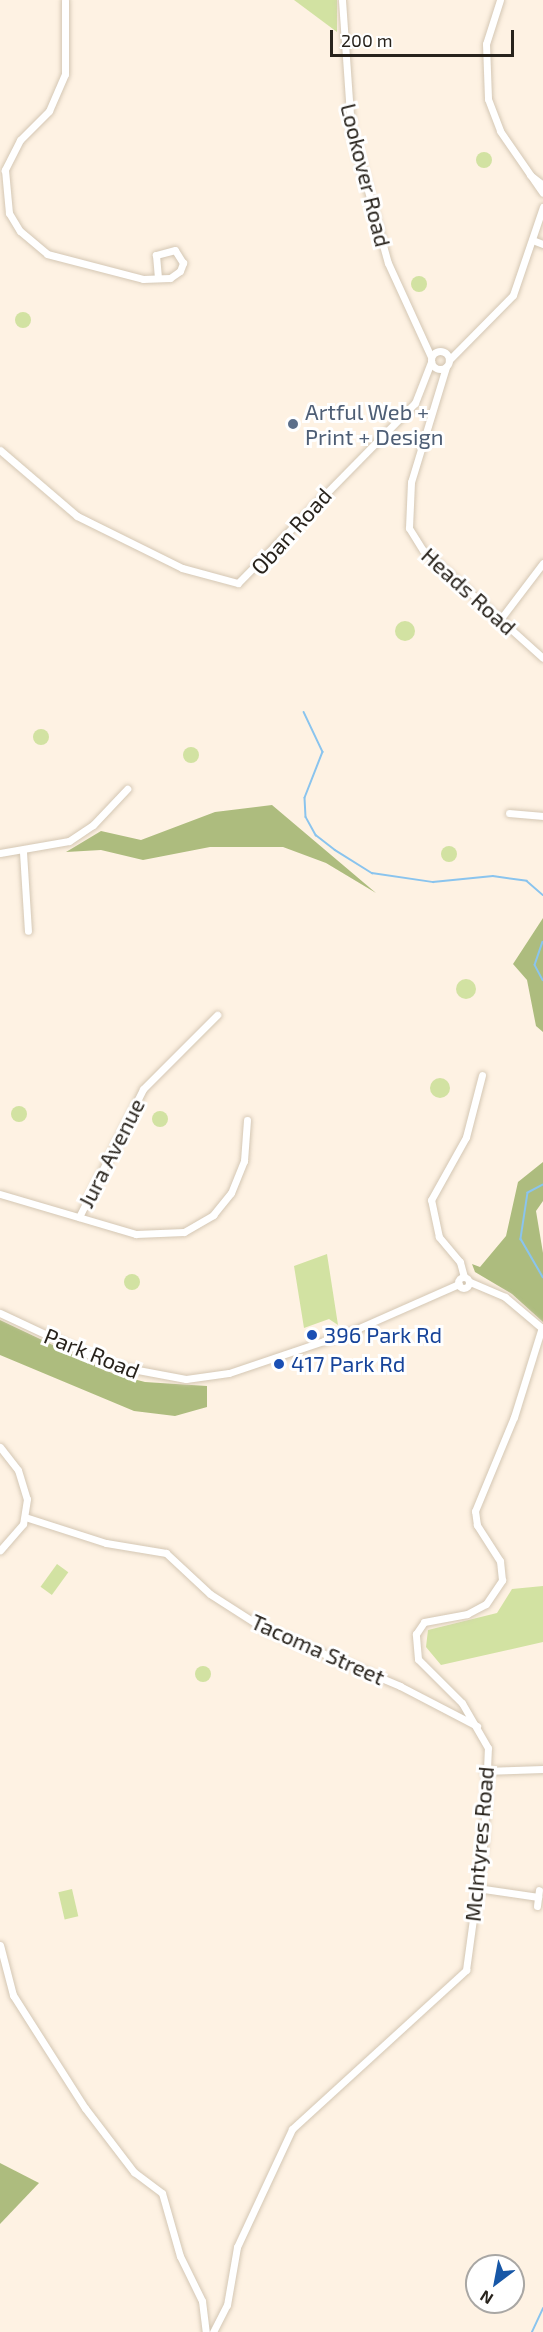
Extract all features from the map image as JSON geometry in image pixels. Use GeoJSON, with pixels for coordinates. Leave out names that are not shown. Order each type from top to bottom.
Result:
{"type":"FeatureCollection","features":[{"type":"Feature","properties":{"kind":"street"},"geometry":{"type":"LineString","coordinates":[[65,0],[65,74],[49,111],[20,140],[5,170],[9,213],[20,231],[47,254],[143,279],[158,278],[180,271],[183,263],[175,250],[156,255],[158,278]]}},
{"type":"Feature","properties":{"kind":"street","name":"Lookover Road"},"geometry":{"type":"LineString","coordinates":[[342,0],[351,129],[388,263],[423,342],[434,361]]}},
{"type":"Feature","properties":{"kind":"street"},"geometry":{"type":"LineString","coordinates":[[500,0],[486,44],[486,86],[495,121],[525,171],[543,193]]}},
{"type":"Feature","properties":{"kind":"street"},"geometry":{"type":"LineString","coordinates":[[525,171],[543,185]]}},
{"type":"Feature","properties":{"kind":"street"},"geometry":{"type":"LineString","coordinates":[[543,207],[535,241],[543,244]]}},
{"type":"Feature","properties":{"kind":"street","name":"Oban Road"},"geometry":{"type":"LineString","coordinates":[[0,450],[77,516],[182,568],[238,584],[415,403],[423,374],[434,361],[447,360],[513,295],[535,241]]}},
{"type":"Feature","properties":{"kind":"street"},"geometry":{"type":"LineString","coordinates":[[444,378],[434,361],[447,360]]}},
{"type":"Feature","properties":{"kind":"street","name":"Heads Road"},"geometry":{"type":"LineString","coordinates":[[447,360],[444,378],[411,482],[409,528],[423,550],[502,617],[543,658]]}},
{"type":"Feature","properties":{"kind":"street"},"geometry":{"type":"LineString","coordinates":[[502,617],[543,563]]}},
{"type":"Feature","properties":{"kind":"street"},"geometry":{"type":"LineString","coordinates":[[0,853],[24,852],[77,836],[127,789]]}},
{"type":"Feature","properties":{"kind":"street"},"geometry":{"type":"LineString","coordinates":[[509,813],[543,816]]}},
{"type":"Feature","properties":{"kind":"street"},"geometry":{"type":"LineString","coordinates":[[24,852],[28,931]]}},
{"type":"Feature","properties":{"kind":"street","name":"Jura Avenue"},"geometry":{"type":"LineString","coordinates":[[79,1217],[143,1089],[217,1015]]}},
{"type":"Feature","properties":{"kind":"street"},"geometry":{"type":"LineString","coordinates":[[482,1075],[473,1121],[431,1200],[438,1237],[460,1262],[464,1281],[505,1297],[542,1328]]}},
{"type":"Feature","properties":{"kind":"street"},"geometry":{"type":"LineString","coordinates":[[0,1194],[79,1217],[161,1237],[205,1221],[237,1183],[247,1120]]}},
{"type":"Feature","properties":{"kind":"street","name":"Park Road"},"geometry":{"type":"LineString","coordinates":[[0,1313],[119,1368],[186,1379],[229,1372],[350,1332],[464,1281]]}},
{"type":"Feature","properties":{"kind":"street","name":"McIntyres Road"},"geometry":{"type":"LineString","coordinates":[[213,2332],[227,2305],[237,2247],[292,2129],[466,1970],[477,1888],[484,1771],[488,1748],[482,1730],[462,1704],[418,1659],[416,1634],[424,1622],[467,1614],[486,1604],[502,1580],[501,1570],[475,1511],[514,1417],[542,1328]]}},
{"type":"Feature","properties":{"kind":"street"},"geometry":{"type":"LineString","coordinates":[[0,1448],[25,1485],[25,1517],[0,1550]]}},
{"type":"Feature","properties":{"kind":"street","name":"Tacoma Street"},"geometry":{"type":"LineString","coordinates":[[25,1517],[106,1543],[166,1553],[210,1594],[263,1628],[452,1711],[482,1730]]}},
{"type":"Feature","properties":{"kind":"street"},"geometry":{"type":"LineString","coordinates":[[452,1711],[462,1704]]}},
{"type":"Feature","properties":{"kind":"street"},"geometry":{"type":"LineString","coordinates":[[484,1771],[543,1769]]}},
{"type":"Feature","properties":{"kind":"street"},"geometry":{"type":"LineString","coordinates":[[477,1888],[539,1893],[537,1906]]}},
{"type":"Feature","properties":{"kind":"street"},"geometry":{"type":"LineString","coordinates":[[0,1945],[14,1995],[86,2108],[134,2172],[162,2193],[180,2256],[202,2301],[206,2332]]}},
{"type":"Feature","properties":{"kind":"green space"},"geometry":{"type":"Polygon","coordinates":[[[294,0],[337,0],[337,32],[294,0]]]}},
{"type":"Feature","properties":{"kind":"green space"},"geometry":{"type":"Polygon","coordinates":[[[481,152],[487,152],[492,160],[490,166],[481,168],[476,163],[476,157],[481,152]]]}},
{"type":"Feature","properties":{"kind":"green space"},"geometry":{"type":"Polygon","coordinates":[[[416,276],[422,276],[427,284],[425,290],[416,292],[411,287],[411,281],[416,276]]]}},
{"type":"Feature","properties":{"kind":"green space"},"geometry":{"type":"Polygon","coordinates":[[[20,312],[26,312],[31,320],[29,326],[20,328],[15,323],[15,317],[20,312]]]}},
{"type":"Feature","properties":{"kind":"green space"},"geometry":{"type":"Polygon","coordinates":[[[405,621],[412,624],[415,631],[412,638],[405,641],[398,638],[395,631],[398,624],[405,621]]]}},
{"type":"Feature","properties":{"kind":"green space"},"geometry":{"type":"Polygon","coordinates":[[[38,729],[44,729],[49,737],[47,743],[38,745],[33,740],[33,734],[38,729]]]}},
{"type":"Feature","properties":{"kind":"green space"},"geometry":{"type":"Polygon","coordinates":[[[188,747],[194,747],[199,755],[197,761],[188,763],[183,758],[183,752],[188,747]]]}},
{"type":"Feature","properties":{"kind":"green space"},"geometry":{"type":"Polygon","coordinates":[[[272,805],[376,893],[326,863],[283,847],[210,847],[143,860],[101,850],[66,852],[101,831],[141,840],[215,812],[272,805]]]}},
{"type":"Feature","properties":{"kind":"green space"},"geometry":{"type":"Polygon","coordinates":[[[446,846],[452,846],[457,854],[455,860],[446,862],[441,857],[441,851],[446,846]]]}},
{"type":"Feature","properties":{"kind":"green space"},"geometry":{"type":"Polygon","coordinates":[[[543,918],[543,1032],[536,1026],[527,980],[513,964],[543,918]]]}},
{"type":"Feature","properties":{"kind":"green space"},"geometry":{"type":"Polygon","coordinates":[[[466,979],[473,982],[476,989],[473,996],[466,999],[459,996],[456,989],[459,982],[466,979]]]}},
{"type":"Feature","properties":{"kind":"green space"},"geometry":{"type":"Polygon","coordinates":[[[440,1078],[447,1081],[450,1088],[447,1095],[440,1098],[433,1095],[430,1088],[433,1081],[440,1078]]]}},
{"type":"Feature","properties":{"kind":"green space"},"geometry":{"type":"Polygon","coordinates":[[[16,1106],[22,1106],[27,1114],[25,1120],[16,1122],[11,1117],[11,1111],[16,1106]]]}},
{"type":"Feature","properties":{"kind":"green space"},"geometry":{"type":"Polygon","coordinates":[[[157,1111],[163,1111],[168,1119],[166,1125],[157,1127],[152,1122],[152,1116],[157,1111]]]}},
{"type":"Feature","properties":{"kind":"green space"},"geometry":{"type":"Polygon","coordinates":[[[543,1162],[543,1201],[536,1211],[543,1253],[543,1322],[512,1294],[475,1272],[472,1264],[480,1267],[506,1236],[518,1182],[543,1162]]]}},
{"type":"Feature","properties":{"kind":"green space"},"geometry":{"type":"Polygon","coordinates":[[[327,1254],[338,1325],[329,1319],[304,1328],[294,1266],[327,1254]]]}},
{"type":"Feature","properties":{"kind":"green space"},"geometry":{"type":"Polygon","coordinates":[[[129,1274],[135,1274],[140,1282],[138,1288],[129,1290],[124,1285],[124,1279],[129,1274]]]}},
{"type":"Feature","properties":{"kind":"green space"},"geometry":{"type":"Polygon","coordinates":[[[0,1320],[114,1374],[145,1382],[207,1386],[207,1407],[175,1416],[134,1411],[0,1355],[0,1320]]]}},
{"type":"Feature","properties":{"kind":"green space"},"geometry":{"type":"Polygon","coordinates":[[[57,1564],[68,1572],[52,1595],[41,1587],[57,1564]]]}},
{"type":"Feature","properties":{"kind":"green space"},"geometry":{"type":"Polygon","coordinates":[[[543,1586],[543,1642],[441,1665],[426,1647],[428,1630],[497,1613],[512,1589],[543,1586]]]}},
{"type":"Feature","properties":{"kind":"green space"},"geometry":{"type":"Polygon","coordinates":[[[200,1666],[206,1666],[211,1674],[209,1680],[200,1682],[195,1677],[195,1671],[200,1666]]]}},
{"type":"Feature","properties":{"kind":"green space"},"geometry":{"type":"Polygon","coordinates":[[[72,1889],[78,1916],[65,1919],[58,1892],[72,1889]]]}},
{"type":"Feature","properties":{"kind":"green space"},"geometry":{"type":"Polygon","coordinates":[[[0,2163],[39,2183],[0,2224],[0,2163]]]}},
{"type":"Feature","properties":{"kind":"waterway"},"geometry":{"type":"LineString","coordinates":[[304,712],[323,752],[305,798],[306,817],[316,835],[335,850],[372,873],[433,882],[493,876],[527,881],[543,895]]}},
{"type":"Feature","properties":{"kind":"waterway"},"geometry":{"type":"LineString","coordinates":[[543,942],[535,965],[543,980]]}},
{"type":"Feature","properties":{"kind":"waterway"},"geometry":{"type":"LineString","coordinates":[[543,1185],[528,1193],[521,1239],[543,1277]]}},
{"type":"Feature","properties":{"kind":"waterway"},"geometry":{"type":"LineString","coordinates":[[532,2332],[543,2308]]}},
{"type":"Feature","properties":{"kind":"place","name":"Artful Web + Print + Design"},"geometry":{"type":"Point","coordinates":[293,424]}},
{"type":"Feature","properties":{"kind":"place","name":"396 Park Rd"},"geometry":{"type":"Point","coordinates":[312,1335]}},
{"type":"Feature","properties":{"kind":"place","name":"417 Park Rd"},"geometry":{"type":"Point","coordinates":[279,1364]}}]}
